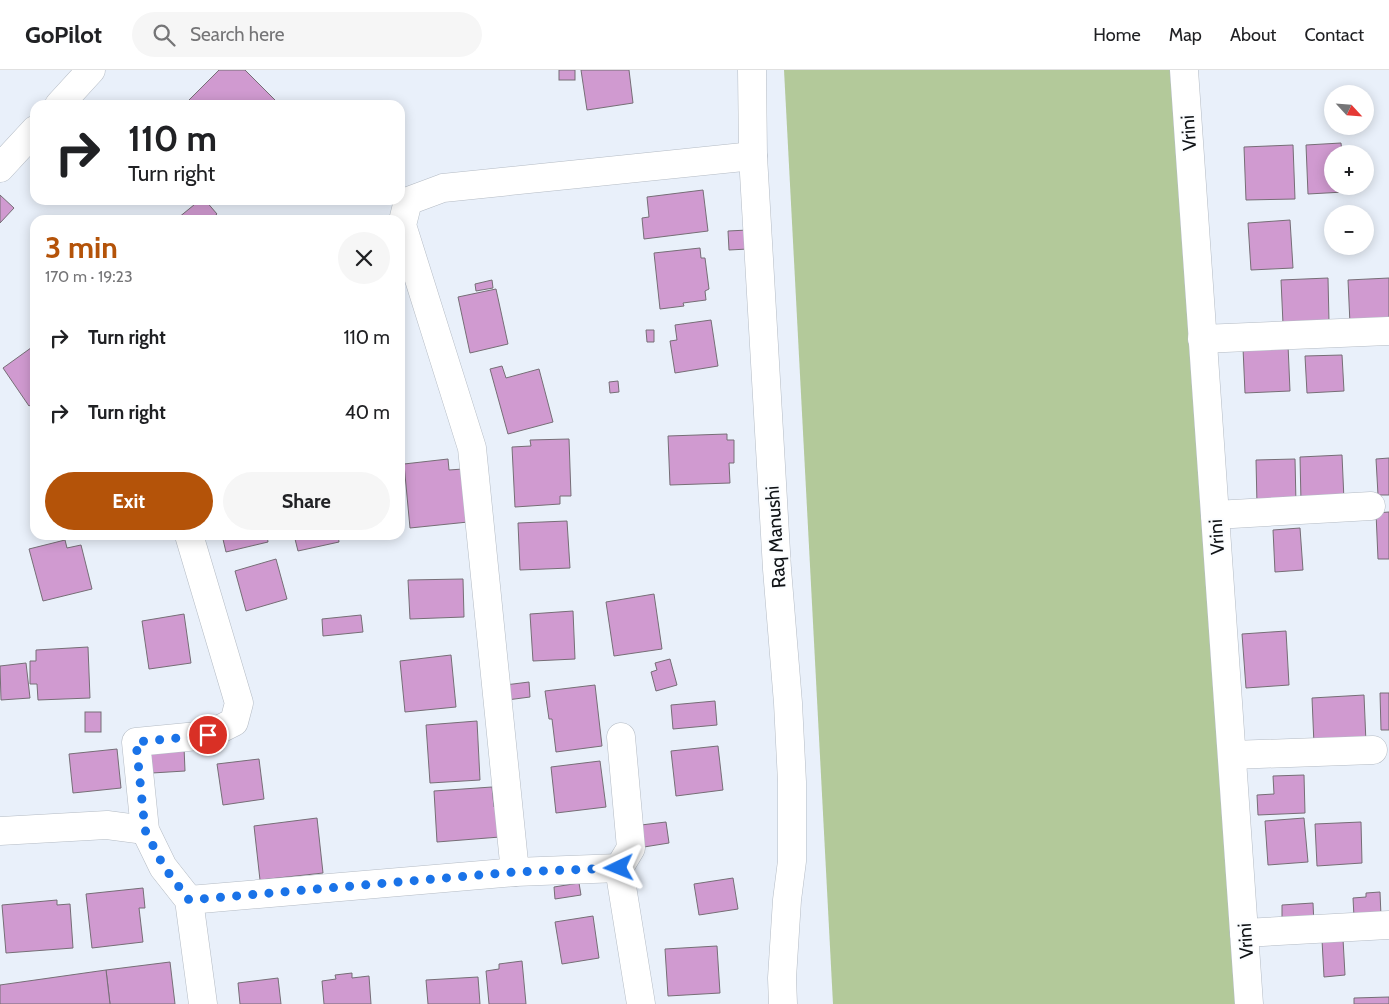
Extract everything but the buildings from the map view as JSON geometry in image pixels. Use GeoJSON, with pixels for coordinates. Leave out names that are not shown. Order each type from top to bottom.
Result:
{"type":"FeatureCollection","features":[{"type":"Feature","properties":{"kind":"street"},"geometry":{"type":"LineString","coordinates":[[64,100],[91,70]]}},
{"type":"Feature","properties":{"kind":"street","name":"Raq Manushi"},"geometry":{"type":"LineString","coordinates":[[752,70],[753,156],[776,550],[792,782],[792,860],[787,900],[782,978],[783,1004]]}},
{"type":"Feature","properties":{"kind":"street","name":"Vrini"},"geometry":{"type":"LineString","coordinates":[[1184,70],[1249,1004]]}},
{"type":"Feature","properties":{"kind":"street"},"geometry":{"type":"LineString","coordinates":[[0,168],[30,135]]}},
{"type":"Feature","properties":{"kind":"street"},"geometry":{"type":"LineString","coordinates":[[404,215],[408,201],[442,188],[753,156]]}},
{"type":"Feature","properties":{"kind":"street"},"geometry":{"type":"LineString","coordinates":[[405,235],[472,448],[515,872]]}},
{"type":"Feature","properties":{"kind":"street"},"geometry":{"type":"LineString","coordinates":[[1202,340],[1388,330]]}},
{"type":"Feature","properties":{"kind":"street"},"geometry":{"type":"LineString","coordinates":[[1215,516],[1372,506]]}},
{"type":"Feature","properties":{"kind":"street"},"geometry":{"type":"LineString","coordinates":[[190,540],[239,704],[234,722],[208,735],[136,742],[145,830],[164,867],[189,900],[202,1004]]}},
{"type":"Feature","properties":{"kind":"street"},"geometry":{"type":"LineString","coordinates":[[621,737],[631,848],[619,868],[641,1004]]}},
{"type":"Feature","properties":{"kind":"street"},"geometry":{"type":"LineString","coordinates":[[1232,755],[1373,750]]}},
{"type":"Feature","properties":{"kind":"street"},"geometry":{"type":"LineString","coordinates":[[0,831],[107,824],[145,830]]}},
{"type":"Feature","properties":{"kind":"street"},"geometry":{"type":"LineString","coordinates":[[189,900],[515,872],[619,868]]}},
{"type":"Feature","properties":{"kind":"street"},"geometry":{"type":"LineString","coordinates":[[1244,933],[1389,925]]}},
{"type":"Feature","properties":{"kind":"green space"},"geometry":{"type":"Polygon","coordinates":[[[784,70],[1170,70],[1235,1004],[833,1004],[784,70]]]}},
{"type":"Feature","properties":{"kind":"route"},"geometry":{"type":"LineString","coordinates":[[208,735],[136,742],[145,830],[164,867],[189,900],[515,872],[619,868]]}}]}
